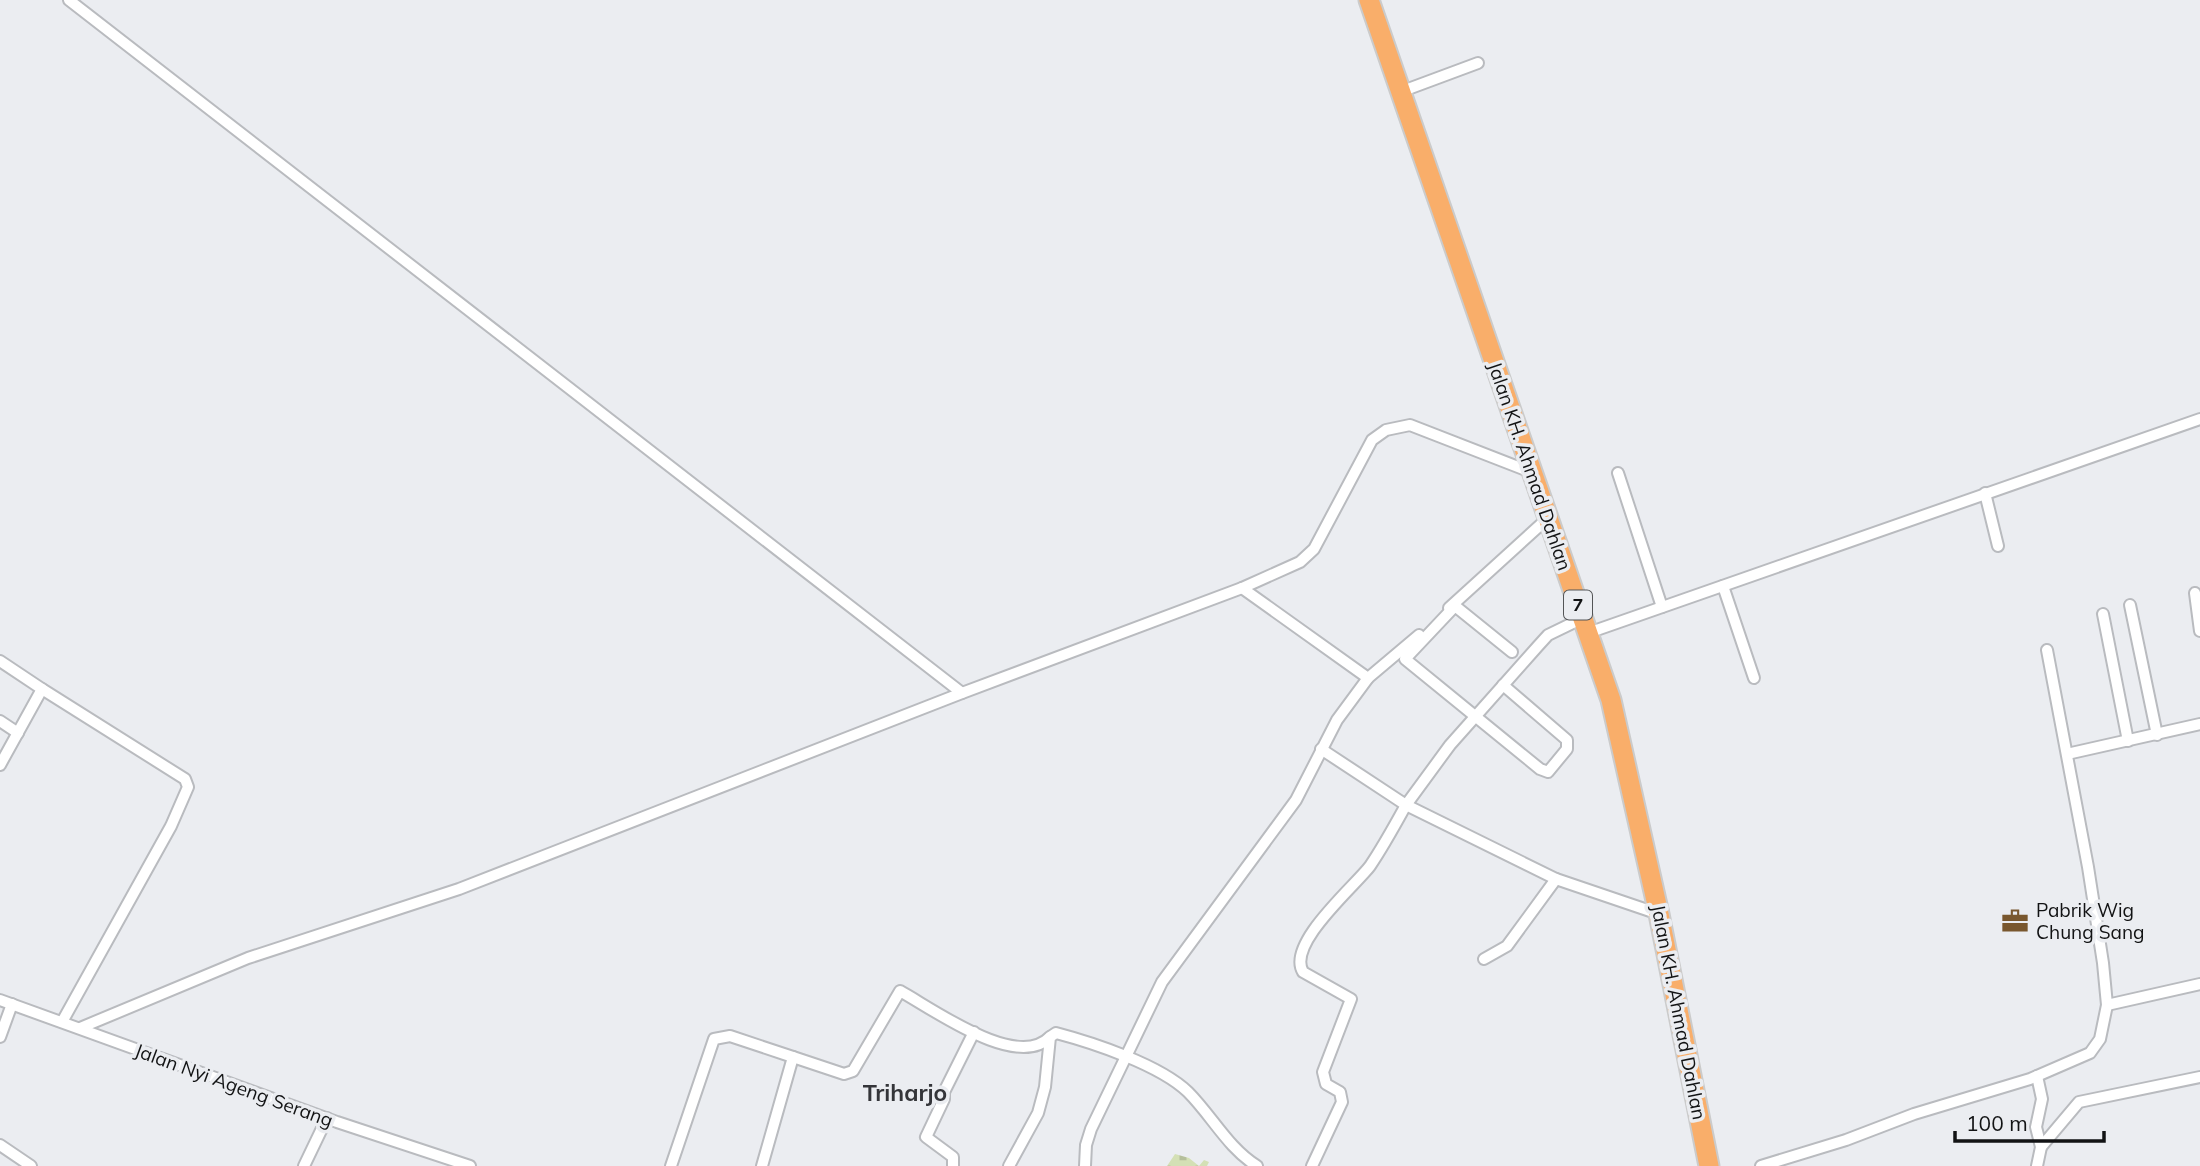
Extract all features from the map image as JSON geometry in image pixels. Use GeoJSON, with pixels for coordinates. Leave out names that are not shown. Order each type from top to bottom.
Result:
{"type":"FeatureCollection","features":[{"type":"Feature","properties":{"kind":"highway","name":"Jalan KH. Ahmad Dahlan"},"geometry":{"type":"LineString","coordinates":[[1359,0],[1372,32],[1390,60]]}},
{"type":"Feature","properties":{"kind":"highway","name":"Jalan KH. Ahmad Dahlan"},"geometry":{"type":"LineString","coordinates":[[1369,0],[1403,91],[1611,700],[1659,914],[1709,1166]]}},
{"type":"Feature","properties":{"kind":"street"},"geometry":{"type":"LineString","coordinates":[[69,0],[962,693]]}},
{"type":"Feature","properties":{"kind":"street"},"geometry":{"type":"LineString","coordinates":[[1403,91],[1478,64]]}},
{"type":"Feature","properties":{"kind":"street"},"geometry":{"type":"LineString","coordinates":[[1312,1166],[1342,1102],[1340,1092],[1326,1084],[1323,1072],[1351,999],[1303,972],[1301,959],[1317,924],[1369,867],[1406,805],[1475,717],[1548,635],[1662,607],[2200,419]]}},
{"type":"Feature","properties":{"kind":"street"},"geometry":{"type":"LineString","coordinates":[[80,1028],[248,958],[459,889],[962,693],[1241,588],[1308,557],[1372,440],[1395,426],[1410,425],[1532,472]]}},
{"type":"Feature","properties":{"kind":"street"},"geometry":{"type":"LineString","coordinates":[[1618,472],[1662,607]]}},
{"type":"Feature","properties":{"kind":"street"},"geometry":{"type":"LineString","coordinates":[[1986,493],[1998,545]]}},
{"type":"Feature","properties":{"kind":"street"},"geometry":{"type":"LineString","coordinates":[[1085,1166],[1086,1145],[1091,1129],[1162,982],[1296,800],[1321,749],[1354,693],[1367,678],[1548,518]]}},
{"type":"Feature","properties":{"kind":"street"},"geometry":{"type":"LineString","coordinates":[[1723,586],[1754,678]]}},
{"type":"Feature","properties":{"kind":"street"},"geometry":{"type":"LineString","coordinates":[[1241,588],[1367,678]]}},
{"type":"Feature","properties":{"kind":"street"},"geometry":{"type":"LineString","coordinates":[[2195,593],[2200,631]]}},
{"type":"Feature","properties":{"kind":"street"},"geometry":{"type":"LineString","coordinates":[[2130,605],[2157,735]]}},
{"type":"Feature","properties":{"kind":"street"},"geometry":{"type":"LineString","coordinates":[[1503,685],[1529,711],[1567,740],[1567,749],[1551,770],[1546,772],[1540,769],[1405,659],[1455,606],[1513,652]]}},
{"type":"Feature","properties":{"kind":"street"},"geometry":{"type":"LineString","coordinates":[[2103,614],[2128,741]]}},
{"type":"Feature","properties":{"kind":"street"},"geometry":{"type":"LineString","coordinates":[[1761,1166],[2037,1076],[2090,1053],[2102,1033],[2107,1005],[2088,867],[2047,650]]}},
{"type":"Feature","properties":{"kind":"street"},"geometry":{"type":"LineString","coordinates":[[0,661],[185,779],[188,787],[170,826],[62,1022]]}},
{"type":"Feature","properties":{"kind":"street"},"geometry":{"type":"LineString","coordinates":[[0,765],[42,689]]}},
{"type":"Feature","properties":{"kind":"street"},"geometry":{"type":"LineString","coordinates":[[0,722],[18,733]]}},
{"type":"Feature","properties":{"kind":"street"},"geometry":{"type":"LineString","coordinates":[[2067,754],[2200,724]]}},
{"type":"Feature","properties":{"kind":"street"},"geometry":{"type":"LineString","coordinates":[[1321,749],[1406,805],[1556,879],[1659,914]]}},
{"type":"Feature","properties":{"kind":"street"},"geometry":{"type":"LineString","coordinates":[[1484,959],[1507,946],[1556,879]]}},
{"type":"Feature","properties":{"kind":"street"},"geometry":{"type":"LineString","coordinates":[[2107,1005],[2200,984]]}},
{"type":"Feature","properties":{"kind":"street"},"geometry":{"type":"LineString","coordinates":[[671,1166],[715,1039],[730,1036],[844,1074],[853,1071],[900,991],[1001,1045],[1014,1048],[1038,1046],[1052,1034],[1061,1034],[1171,1079],[1188,1092],[1236,1149],[1257,1166]]}},
{"type":"Feature","properties":{"kind":"street","name":"Jalan Nyi Ageng Serang"},"geometry":{"type":"LineString","coordinates":[[0,1000],[327,1118],[470,1166]]}},
{"type":"Feature","properties":{"kind":"street"},"geometry":{"type":"LineString","coordinates":[[0,1037],[12,1004]]}},
{"type":"Feature","properties":{"kind":"street"},"geometry":{"type":"LineString","coordinates":[[955,1165],[953,1157],[926,1138],[944,1099],[944,1092],[974,1032]]}},
{"type":"Feature","properties":{"kind":"street"},"geometry":{"type":"LineString","coordinates":[[1009,1166],[1038,1113],[1045,1087],[1050,1037]]}},
{"type":"Feature","properties":{"kind":"street"},"geometry":{"type":"LineString","coordinates":[[762,1166],[793,1057]]}},
{"type":"Feature","properties":{"kind":"street"},"geometry":{"type":"LineString","coordinates":[[2037,1076],[2042,1099],[2036,1131],[2041,1146]]}},
{"type":"Feature","properties":{"kind":"street"},"geometry":{"type":"LineString","coordinates":[[2037,1166],[2041,1146],[2079,1102],[2200,1077]]}},
{"type":"Feature","properties":{"kind":"street"},"geometry":{"type":"LineString","coordinates":[[304,1166],[327,1118]]}},
{"type":"Feature","properties":{"kind":"street"},"geometry":{"type":"LineString","coordinates":[[0,1145],[31,1166]]}},
{"type":"Feature","properties":{"kind":"street"},"geometry":{"type":"LineString","coordinates":[[428,1166],[433,1154]]}},
{"type":"Feature","properties":{"kind":"green space"},"geometry":{"type":"Polygon","coordinates":[[[1175,1154],[1189,1158],[1199,1166],[1167,1166],[1175,1154]]]}},
{"type":"Feature","properties":{"kind":"green space"},"geometry":{"type":"Polygon","coordinates":[[[1204,1160],[1209,1162],[1207,1166],[1199,1166],[1204,1160]]]}},
{"type":"Feature","properties":{"kind":"place","name":"Pabrik Wig Chung Sang"},"geometry":{"type":"Point","coordinates":[2015,921]}},
{"type":"Feature","properties":{"kind":"district","name":"Triharjo"},"geometry":{"type":"Point","coordinates":[905,1093]}}]}
